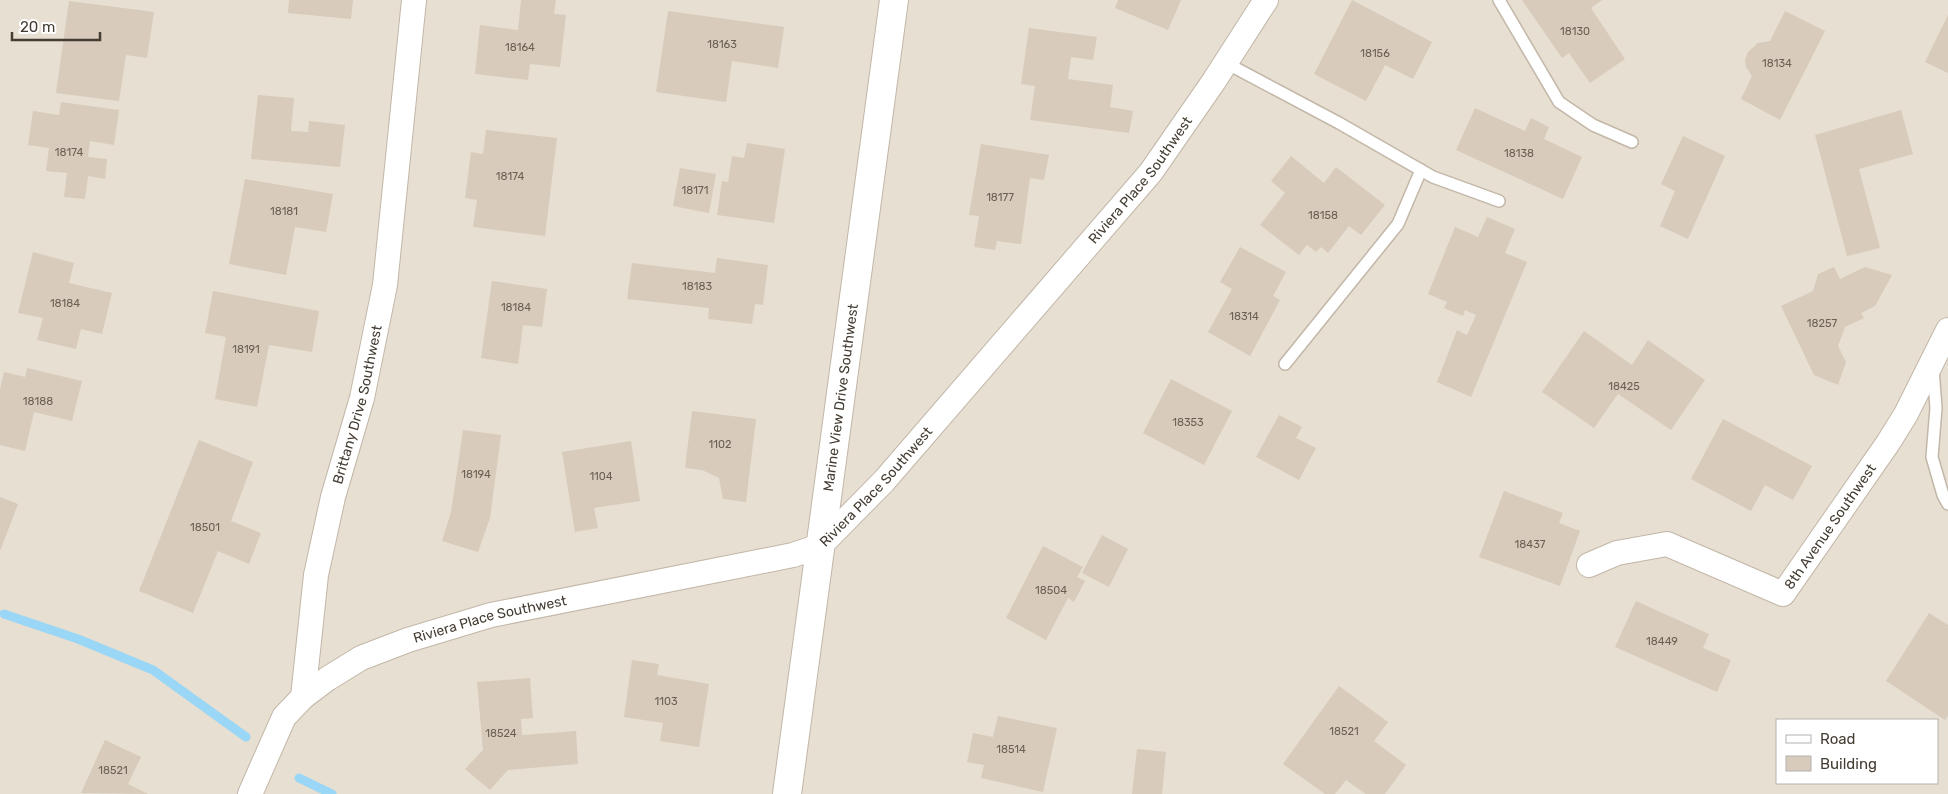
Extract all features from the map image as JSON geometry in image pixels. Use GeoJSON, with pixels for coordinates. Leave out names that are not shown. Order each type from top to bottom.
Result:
{"type":"FeatureCollection","features":[{"type":"Feature","properties":{"kind":"street","name":"Brittany Drive Southwest"},"geometry":{"type":"LineString","coordinates":[[303,697],[316,575],[333,497],[362,398],[385,285],[414,0]]}},
{"type":"Feature","properties":{"kind":"street","name":"Marine View Drive Southwest"},"geometry":{"type":"LineString","coordinates":[[787,794],[894,0]]}},
{"type":"Feature","properties":{"kind":"street","name":"Riviera Place Southwest"},"geometry":{"type":"LineString","coordinates":[[303,697],[327,679],[361,658],[408,640],[491,615],[793,555],[820,546],[884,481],[1151,172],[1226,63],[1266,0]]}},
{"type":"Feature","properties":{"kind":"street","name":"8th Avenue Southwest"},"geometry":{"type":"LineString","coordinates":[[1589,565],[1617,553],[1667,544],[1783,594],[1888,443],[1906,414],[1948,330]]}},
{"type":"Feature","properties":{"kind":"street"},"geometry":{"type":"LineString","coordinates":[[250,794],[284,717],[303,697]]}},
{"type":"Feature","properties":{"kind":"lane"},"geometry":{"type":"LineString","coordinates":[[1499,0],[1560,102],[1593,125],[1632,142]]}},
{"type":"Feature","properties":{"kind":"lane"},"geometry":{"type":"LineString","coordinates":[[1226,63],[1339,123],[1433,177],[1499,201]]}},
{"type":"Feature","properties":{"kind":"lane"},"geometry":{"type":"LineString","coordinates":[[1285,364],[1398,224],[1421,170]]}},
{"type":"Feature","properties":{"kind":"lane"},"geometry":{"type":"LineString","coordinates":[[1932,362],[1936,408],[1932,457],[1943,495],[1948,504]]}},
{"type":"Feature","properties":{"kind":"shaded area"},"geometry":{"type":"Polygon","coordinates":[[[0,0],[1948,0],[1948,794],[0,794],[0,0]]]}},
{"type":"Feature","properties":{"kind":"building"},"geometry":{"type":"Polygon","coordinates":[[[289,0],[353,0],[351,19],[288,13],[289,0]]]}},
{"type":"Feature","properties":{"kind":"building"},"geometry":{"type":"Polygon","coordinates":[[[521,0],[556,0],[554,14],[566,15],[560,67],[530,64],[528,80],[475,74],[480,25],[518,30],[521,0]]]}},
{"type":"Feature","properties":{"kind":"building"},"geometry":{"type":"Polygon","coordinates":[[[1118,0],[1181,0],[1168,30],[1115,8],[1118,0]]]}},
{"type":"Feature","properties":{"kind":"building"},"geometry":{"type":"Polygon","coordinates":[[[1352,0],[1432,42],[1413,79],[1385,65],[1366,101],[1314,74],[1352,0]]]}},
{"type":"Feature","properties":{"kind":"building"},"geometry":{"type":"Polygon","coordinates":[[[1522,0],[1602,0],[1591,8],[1625,59],[1590,83],[1569,53],[1562,58],[1522,0]]]}},
{"type":"Feature","properties":{"kind":"building"},"geometry":{"type":"Polygon","coordinates":[[[69,1],[154,12],[147,58],[126,55],[119,101],[56,93],[69,1]]]}},
{"type":"Feature","properties":{"kind":"building"},"geometry":{"type":"Polygon","coordinates":[[[668,11],[784,27],[778,68],[732,61],[726,102],[656,92],[668,11]]]}},
{"type":"Feature","properties":{"kind":"building"},"geometry":{"type":"Polygon","coordinates":[[[1785,11],[1825,31],[1780,120],[1741,99],[1752,76],[1746,67],[1745,60],[1748,52],[1758,43],[1770,41],[1785,11]]]}},
{"type":"Feature","properties":{"kind":"building"},"geometry":{"type":"Polygon","coordinates":[[[1948,15],[1948,73],[1925,62],[1948,15]]]}},
{"type":"Feature","properties":{"kind":"building"},"geometry":{"type":"Polygon","coordinates":[[[1029,28],[1097,37],[1093,60],[1071,57],[1068,79],[1113,85],[1110,107],[1133,111],[1129,133],[1030,120],[1035,86],[1021,84],[1029,28]]]}},
{"type":"Feature","properties":{"kind":"building"},"geometry":{"type":"Polygon","coordinates":[[[258,95],[294,98],[291,131],[308,132],[309,121],[345,125],[340,167],[251,159],[258,95]]]}},
{"type":"Feature","properties":{"kind":"building"},"geometry":{"type":"Polygon","coordinates":[[[61,102],[119,110],[114,145],[90,141],[88,157],[107,159],[105,179],[88,176],[85,199],[64,197],[67,173],[46,171],[49,148],[28,145],[33,111],[59,115],[61,102]]]}},
{"type":"Feature","properties":{"kind":"building"},"geometry":{"type":"Polygon","coordinates":[[[1475,108],[1525,131],[1531,118],[1549,127],[1544,139],[1582,157],[1563,199],[1456,150],[1475,108]]]}},
{"type":"Feature","properties":{"kind":"building"},"geometry":{"type":"Polygon","coordinates":[[[1901,110],[1913,154],[1859,169],[1880,248],[1847,256],[1815,135],[1901,110]]]}},
{"type":"Feature","properties":{"kind":"building"},"geometry":{"type":"Polygon","coordinates":[[[486,130],[557,138],[545,236],[473,227],[477,200],[465,198],[471,152],[483,154],[486,130]]]}},
{"type":"Feature","properties":{"kind":"building"},"geometry":{"type":"Polygon","coordinates":[[[1683,136],[1725,156],[1688,239],[1660,226],[1675,191],[1661,184],[1683,136]]]}},
{"type":"Feature","properties":{"kind":"building"},"geometry":{"type":"Polygon","coordinates":[[[747,143],[785,149],[774,223],[717,215],[722,181],[728,182],[732,156],[744,158],[747,143]]]}},
{"type":"Feature","properties":{"kind":"building"},"geometry":{"type":"Polygon","coordinates":[[[981,144],[1049,155],[1044,180],[1030,178],[1021,244],[997,241],[995,250],[974,247],[979,216],[969,215],[981,144]]]}},
{"type":"Feature","properties":{"kind":"building"},"geometry":{"type":"Polygon","coordinates":[[[1291,156],[1324,183],[1336,167],[1385,205],[1361,235],[1349,226],[1328,253],[1321,247],[1316,252],[1307,245],[1299,255],[1260,225],[1285,193],[1271,181],[1291,156]]]}},
{"type":"Feature","properties":{"kind":"building"},"geometry":{"type":"Polygon","coordinates":[[[680,168],[716,174],[709,213],[673,206],[680,168]]]}},
{"type":"Feature","properties":{"kind":"building"},"geometry":{"type":"Polygon","coordinates":[[[245,179],[333,194],[326,232],[295,227],[286,275],[229,264],[245,179]]]}},
{"type":"Feature","properties":{"kind":"building"},"geometry":{"type":"Polygon","coordinates":[[[1487,217],[1515,229],[1505,253],[1527,262],[1471,397],[1437,382],[1457,330],[1467,335],[1476,315],[1465,310],[1463,316],[1444,308],[1447,302],[1428,294],[1455,227],[1478,237],[1487,217]]]}},
{"type":"Feature","properties":{"kind":"building"},"geometry":{"type":"Polygon","coordinates":[[[1240,247],[1286,272],[1273,296],[1280,300],[1250,356],[1208,332],[1232,289],[1220,282],[1240,247]]]}},
{"type":"Feature","properties":{"kind":"building"},"geometry":{"type":"Polygon","coordinates":[[[33,252],[74,263],[69,283],[112,293],[102,334],[81,329],[76,349],[37,340],[43,318],[18,313],[33,252]]]}},
{"type":"Feature","properties":{"kind":"building"},"geometry":{"type":"Polygon","coordinates":[[[717,258],[768,265],[763,305],[755,304],[752,324],[708,319],[709,308],[627,299],[632,263],[715,273],[717,258]]]}},
{"type":"Feature","properties":{"kind":"building"},"geometry":{"type":"Polygon","coordinates":[[[1834,267],[1840,279],[1865,267],[1892,275],[1875,306],[1861,313],[1864,318],[1845,327],[1838,346],[1846,362],[1838,385],[1814,375],[1781,306],[1813,291],[1818,274],[1834,267]]]}},
{"type":"Feature","properties":{"kind":"building"},"geometry":{"type":"Polygon","coordinates":[[[492,281],[547,289],[542,327],[523,325],[518,364],[481,358],[492,281]]]}},
{"type":"Feature","properties":{"kind":"building"},"geometry":{"type":"Polygon","coordinates":[[[213,291],[319,311],[312,352],[269,345],[257,407],[215,399],[226,337],[205,333],[213,291]]]}},
{"type":"Feature","properties":{"kind":"building"},"geometry":{"type":"Polygon","coordinates":[[[1584,331],[1632,365],[1648,340],[1705,380],[1671,430],[1618,394],[1594,428],[1542,392],[1584,331]]]}},
{"type":"Feature","properties":{"kind":"building"},"geometry":{"type":"Polygon","coordinates":[[[27,368],[82,381],[72,421],[34,412],[25,451],[0,445],[0,390],[4,372],[25,377],[27,368]]]}},
{"type":"Feature","properties":{"kind":"building"},"geometry":{"type":"Polygon","coordinates":[[[1171,379],[1232,411],[1204,465],[1143,433],[1171,379]]]}},
{"type":"Feature","properties":{"kind":"building"},"geometry":{"type":"Polygon","coordinates":[[[692,411],[756,419],[746,502],[723,499],[719,478],[702,470],[685,468],[692,411]]]}},
{"type":"Feature","properties":{"kind":"building"},"geometry":{"type":"Polygon","coordinates":[[[1279,415],[1302,427],[1296,438],[1316,448],[1299,480],[1256,457],[1279,415]]]}},
{"type":"Feature","properties":{"kind":"building"},"geometry":{"type":"Polygon","coordinates":[[[1723,419],[1812,466],[1793,500],[1765,485],[1751,511],[1691,479],[1723,419]]]}},
{"type":"Feature","properties":{"kind":"building"},"geometry":{"type":"Polygon","coordinates":[[[463,430],[501,435],[490,518],[478,552],[442,541],[451,512],[463,430]]]}},
{"type":"Feature","properties":{"kind":"building"},"geometry":{"type":"Polygon","coordinates":[[[199,440],[253,462],[231,521],[261,533],[249,564],[218,551],[193,613],[139,591],[199,440]]]}},
{"type":"Feature","properties":{"kind":"building"},"geometry":{"type":"Polygon","coordinates":[[[631,441],[640,501],[594,508],[598,528],[575,532],[562,452],[631,441]]]}},
{"type":"Feature","properties":{"kind":"building"},"geometry":{"type":"Polygon","coordinates":[[[1504,491],[1563,513],[1559,523],[1580,531],[1560,586],[1479,557],[1504,491]]]}},
{"type":"Feature","properties":{"kind":"building"},"geometry":{"type":"Polygon","coordinates":[[[0,497],[18,504],[0,551],[0,497]]]}},
{"type":"Feature","properties":{"kind":"building"},"geometry":{"type":"Polygon","coordinates":[[[1102,535],[1128,549],[1109,587],[1082,573],[1102,535]]]}},
{"type":"Feature","properties":{"kind":"building"},"geometry":{"type":"Polygon","coordinates":[[[1043,546],[1083,567],[1077,577],[1085,581],[1074,602],[1068,598],[1046,640],[1006,618],[1043,546]]]}},
{"type":"Feature","properties":{"kind":"building"},"geometry":{"type":"Polygon","coordinates":[[[1636,601],[1709,634],[1703,648],[1731,660],[1717,692],[1615,647],[1636,601]]]}},
{"type":"Feature","properties":{"kind":"building"},"geometry":{"type":"Polygon","coordinates":[[[1929,613],[1948,625],[1948,716],[1945,720],[1886,681],[1929,613]]]}},
{"type":"Feature","properties":{"kind":"building"},"geometry":{"type":"Polygon","coordinates":[[[632,660],[659,664],[657,675],[709,684],[699,747],[660,741],[663,723],[624,717],[632,660]]]}},
{"type":"Feature","properties":{"kind":"building"},"geometry":{"type":"Polygon","coordinates":[[[530,678],[533,718],[521,719],[522,735],[576,731],[578,764],[508,770],[490,790],[465,769],[483,750],[477,682],[530,678]]]}},
{"type":"Feature","properties":{"kind":"building"},"geometry":{"type":"Polygon","coordinates":[[[1339,686],[1388,722],[1374,741],[1406,765],[1385,794],[1366,794],[1346,780],[1335,794],[1325,794],[1283,764],[1339,686]]]}},
{"type":"Feature","properties":{"kind":"building"},"geometry":{"type":"Polygon","coordinates":[[[998,716],[1057,728],[1043,792],[981,778],[984,765],[967,762],[973,733],[993,737],[998,716]]]}},
{"type":"Feature","properties":{"kind":"building"},"geometry":{"type":"Polygon","coordinates":[[[105,740],[141,757],[128,784],[148,794],[81,793],[105,740]]]}},
{"type":"Feature","properties":{"kind":"building"},"geometry":{"type":"Polygon","coordinates":[[[1137,749],[1166,752],[1162,794],[1132,794],[1137,749]]]}},
{"type":"Feature","properties":{"kind":"waterway"},"geometry":{"type":"LineString","coordinates":[[4,614],[78,639],[153,670],[246,737]]}},
{"type":"Feature","properties":{"kind":"waterway"},"geometry":{"type":"LineString","coordinates":[[299,778],[332,794]]}}]}
